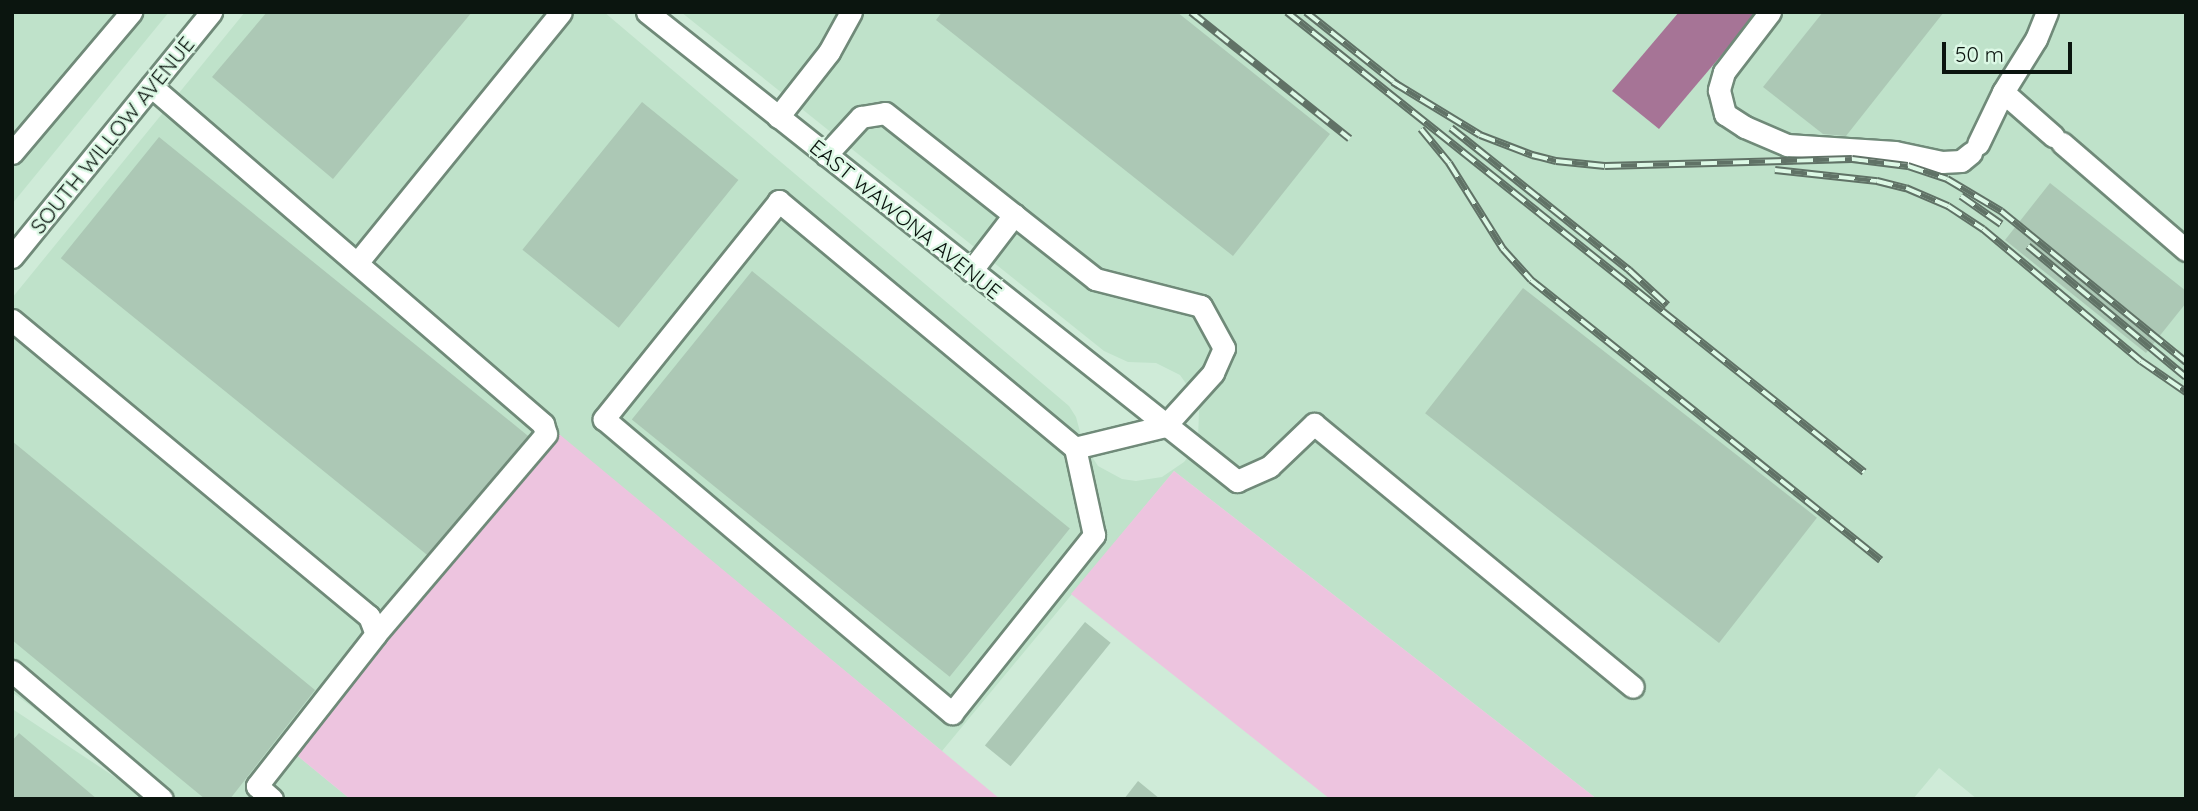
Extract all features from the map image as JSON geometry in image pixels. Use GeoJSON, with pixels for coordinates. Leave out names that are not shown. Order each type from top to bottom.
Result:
{"type":"FeatureCollection","features":[{"type":"Feature","properties":{"kind":"street"},"geometry":{"type":"LineString","coordinates":[[12,153],[131,12]]}},
{"type":"Feature","properties":{"kind":"street","name":"SOUTH WILLOW AVENUE"},"geometry":{"type":"LineString","coordinates":[[12,257],[211,12]]}},
{"type":"Feature","properties":{"kind":"street"},"geometry":{"type":"LineString","coordinates":[[357,263],[561,12]]}},
{"type":"Feature","properties":{"kind":"street","name":"EAST WAWONA AVENUE"},"geometry":{"type":"LineString","coordinates":[[647,12],[1237,481],[1270,466],[1314,424],[1633,687]]}},
{"type":"Feature","properties":{"kind":"street"},"geometry":{"type":"LineString","coordinates":[[778,117],[829,52],[851,12]]}},
{"type":"Feature","properties":{"kind":"street"},"geometry":{"type":"LineString","coordinates":[[1770,12],[1724,72],[1719,90],[1725,114],[1745,127],[1787,145],[1895,152],[1942,162],[1961,161],[1974,148],[2003,92],[2036,39],[2047,12]]}},
{"type":"Feature","properties":{"kind":"street"},"geometry":{"type":"LineString","coordinates":[[151,86],[543,424],[546,435],[376,634],[258,795]]}},
{"type":"Feature","properties":{"kind":"street"},"geometry":{"type":"LineString","coordinates":[[2003,92],[2186,250]]}},
{"type":"Feature","properties":{"kind":"street"},"geometry":{"type":"LineString","coordinates":[[826,155],[861,117],[884,113],[1095,279],[1202,306],[1224,348],[1213,373],[1165,426],[1075,448]]}},
{"type":"Feature","properties":{"kind":"street"},"geometry":{"type":"LineString","coordinates":[[779,201],[1075,448],[1094,535],[952,713],[604,419],[779,201]]}},
{"type":"Feature","properties":{"kind":"street"},"geometry":{"type":"LineString","coordinates":[[971,271],[1014,215]]}},
{"type":"Feature","properties":{"kind":"street"},"geometry":{"type":"LineString","coordinates":[[12,320],[369,616],[376,634]]}},
{"type":"Feature","properties":{"kind":"street"},"geometry":{"type":"LineString","coordinates":[[12,671],[162,799]]}},
{"type":"Feature","properties":{"kind":"shaded area"},"geometry":{"type":"Polygon","coordinates":[[[12,12],[169,12],[12,204],[12,12]]]}},
{"type":"Feature","properties":{"kind":"shaded area"},"geometry":{"type":"Polygon","coordinates":[[[245,12],[604,12],[1069,406],[1076,417],[1083,443],[1098,466],[1122,479],[1136,481],[1162,477],[1184,462],[1193,451],[1198,438],[1199,411],[1196,398],[1180,375],[1156,363],[1128,362],[1104,351],[681,12],[2186,12],[2186,799],[1977,799],[1939,768],[1913,799],[1597,799],[1174,471],[942,751],[559,435],[294,753],[350,799],[155,799],[12,692],[12,298],[245,12]]]}},
{"type":"Feature","properties":{"kind":"shaded area"},"geometry":{"type":"Polygon","coordinates":[[[1679,12],[1758,12],[1659,129],[1612,91],[1679,12]]]}},
{"type":"Feature","properties":{"kind":"shaded area"},"geometry":{"type":"Polygon","coordinates":[[[559,434],[1000,799],[350,799],[294,753],[559,434]]]}},
{"type":"Feature","properties":{"kind":"shaded area"},"geometry":{"type":"Polygon","coordinates":[[[1174,471],[1597,799],[1330,799],[1071,594],[1174,471]]]}},
{"type":"Feature","properties":{"kind":"shaded area"},"geometry":{"type":"Polygon","coordinates":[[[12,709],[14,710],[148,799],[12,799],[12,709]]]}},
{"type":"Feature","properties":{"kind":"building"},"geometry":{"type":"Polygon","coordinates":[[[267,12],[472,12],[333,179],[212,77],[267,12]]]}},
{"type":"Feature","properties":{"kind":"building"},"geometry":{"type":"Polygon","coordinates":[[[942,12],[1177,12],[1330,134],[1233,256],[936,20],[942,12]]]}},
{"type":"Feature","properties":{"kind":"building"},"geometry":{"type":"Polygon","coordinates":[[[1823,12],[1944,12],[1846,136],[1823,134],[1763,87],[1823,12]]]}},
{"type":"Feature","properties":{"kind":"building"},"geometry":{"type":"Polygon","coordinates":[[[642,102],[738,180],[619,328],[522,250],[642,102]]]}},
{"type":"Feature","properties":{"kind":"building"},"geometry":{"type":"Polygon","coordinates":[[[159,137],[528,436],[430,557],[61,258],[159,137]]]}},
{"type":"Feature","properties":{"kind":"building"},"geometry":{"type":"Polygon","coordinates":[[[2050,183],[2186,291],[2186,303],[2146,353],[2005,240],[2050,183]]]}},
{"type":"Feature","properties":{"kind":"building"},"geometry":{"type":"Polygon","coordinates":[[[752,271],[1070,528],[950,677],[632,419],[752,271]]]}},
{"type":"Feature","properties":{"kind":"building"},"geometry":{"type":"Polygon","coordinates":[[[1523,288],[1817,518],[1719,643],[1425,413],[1523,288]]]}},
{"type":"Feature","properties":{"kind":"building"},"geometry":{"type":"Polygon","coordinates":[[[12,441],[315,690],[230,799],[205,799],[12,640],[12,441]]]}},
{"type":"Feature","properties":{"kind":"building"},"geometry":{"type":"Polygon","coordinates":[[[1085,622],[1111,643],[1011,766],[985,746],[1085,622]]]}},
{"type":"Feature","properties":{"kind":"building"},"geometry":{"type":"Polygon","coordinates":[[[19,733],[97,799],[12,799],[12,741],[19,733]]]}},
{"type":"Feature","properties":{"kind":"building"},"geometry":{"type":"Polygon","coordinates":[[[1138,781],[1160,799],[1124,799],[1138,781]]]}},
{"type":"Feature","properties":{"kind":"railway"},"geometry":{"type":"LineString","coordinates":[[1191,12],[1350,139]]}},
{"type":"Feature","properties":{"kind":"railway"},"geometry":{"type":"LineString","coordinates":[[1287,12],[1864,472]]}},
{"type":"Feature","properties":{"kind":"railway"},"geometry":{"type":"LineString","coordinates":[[1306,12],[1399,86]]}},
{"type":"Feature","properties":{"kind":"railway"},"geometry":{"type":"LineString","coordinates":[[1393,82],[1480,135],[1556,161],[1605,166],[1852,159],[1908,166],[1947,179],[2001,211],[2186,362]]}},
{"type":"Feature","properties":{"kind":"railway"},"geometry":{"type":"LineString","coordinates":[[1451,128],[1629,270],[1667,305]]}},
{"type":"Feature","properties":{"kind":"railway"},"geometry":{"type":"LineString","coordinates":[[1421,129],[1449,163],[1503,249],[1531,280],[1881,560]]}},
{"type":"Feature","properties":{"kind":"railway"},"geometry":{"type":"LineString","coordinates":[[1775,170],[1877,181],[1906,188],[1948,206],[1983,229],[2141,361],[2186,392]]}},
{"type":"Feature","properties":{"kind":"railway"},"geometry":{"type":"LineString","coordinates":[[1961,196],[2001,224]]}},
{"type":"Feature","properties":{"kind":"railway"},"geometry":{"type":"LineString","coordinates":[[2028,246],[2186,377]]}}]}
